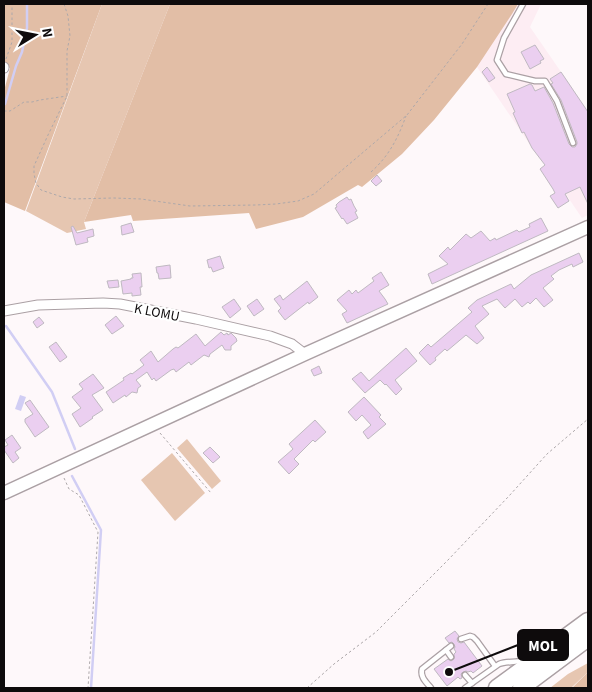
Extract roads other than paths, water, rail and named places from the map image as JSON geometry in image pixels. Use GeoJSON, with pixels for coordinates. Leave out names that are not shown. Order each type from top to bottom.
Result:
{"type":"FeatureCollection","features":[{"type":"Feature","properties":{"kind":"highway"},"geometry":{"type":"LineString","coordinates":[[497,688],[588,619]]}},
{"type":"Feature","properties":{"kind":"highway"},"geometry":{"type":"LineString","coordinates":[[521,688],[588,638]]}},
{"type":"Feature","properties":{"kind":"street"},"geometry":{"type":"LineString","coordinates":[[4,493],[305,354],[588,227]]}},
{"type":"Feature","properties":{"kind":"street","name":"K LOMU"},"geometry":{"type":"LineString","coordinates":[[4,311],[38,305],[103,302],[120,304],[270,336],[292,344],[305,354]]}},
{"type":"Feature","properties":{"kind":"lane"},"geometry":{"type":"LineString","coordinates":[[523,4],[504,38],[497,60],[506,74],[545,81],[556,100],[573,143]]}},
{"type":"Feature","properties":{"kind":"lane"},"geometry":{"type":"LineString","coordinates":[[561,634],[588,619]]}},
{"type":"Feature","properties":{"kind":"lane"},"geometry":{"type":"LineString","coordinates":[[461,639],[470,636],[475,638],[495,666]]}},
{"type":"Feature","properties":{"kind":"lane"},"geometry":{"type":"LineString","coordinates":[[431,688],[422,676],[422,669],[451,646]]}},
{"type":"Feature","properties":{"kind":"lane"},"geometry":{"type":"LineString","coordinates":[[446,650],[451,657]]}},
{"type":"Feature","properties":{"kind":"lane"},"geometry":{"type":"LineString","coordinates":[[465,688],[495,666],[505,662],[522,661],[529,657]]}},
{"type":"Feature","properties":{"kind":"lane"},"geometry":{"type":"LineString","coordinates":[[465,675],[472,683]]}},
{"type":"Feature","properties":{"kind":"water"},"geometry":{"type":"Polygon","coordinates":[[[20,395],[26,397],[21,411],[15,409],[20,395]]]}},
{"type":"Feature","properties":{"kind":"waterway"},"geometry":{"type":"LineString","coordinates":[[5,104],[22,52],[27,28],[27,4]]}},
{"type":"Feature","properties":{"kind":"waterway"},"geometry":{"type":"LineString","coordinates":[[6,326],[52,392],[75,449]]}},
{"type":"Feature","properties":{"kind":"waterway"},"geometry":{"type":"LineString","coordinates":[[72,476],[101,530],[91,688]]}},
{"type":"Feature","properties":{"kind":"place","name":"MOL"},"geometry":{"type":"Point","coordinates":[449,672]}}]}
